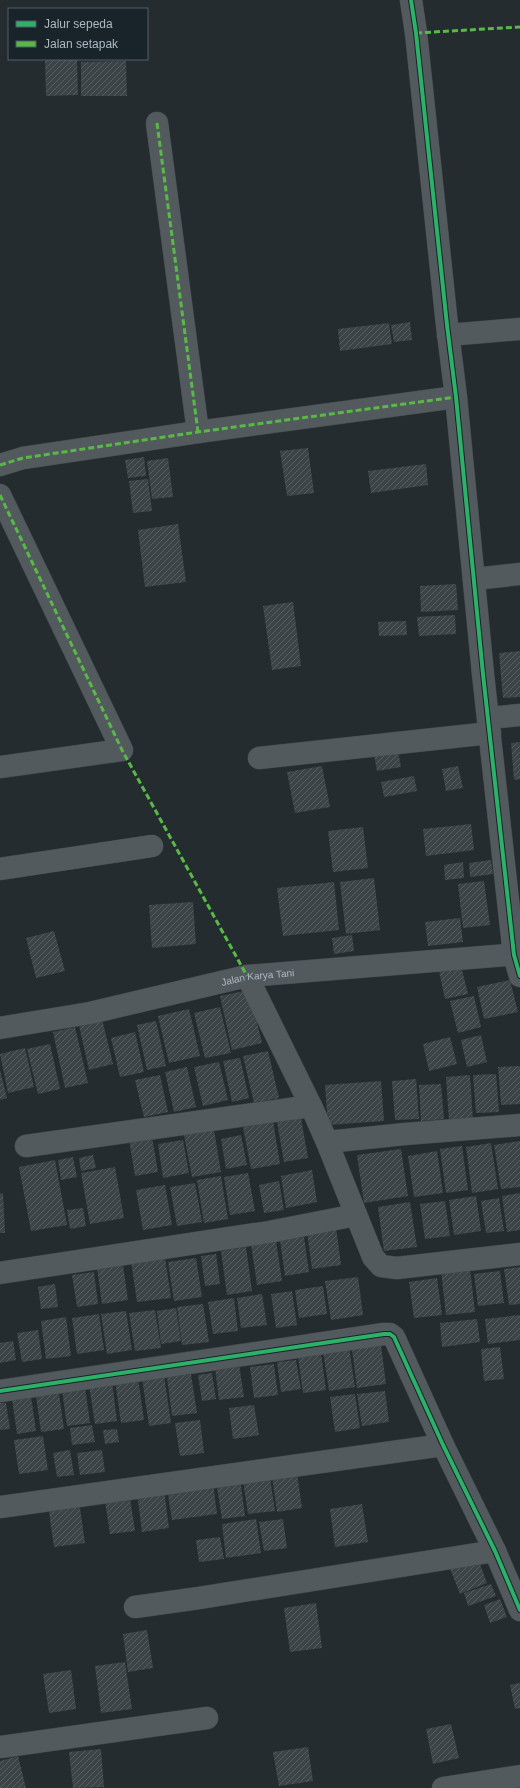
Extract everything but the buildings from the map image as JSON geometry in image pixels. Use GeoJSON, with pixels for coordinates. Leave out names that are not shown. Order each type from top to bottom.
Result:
{"type":"FeatureCollection","features":[{"type":"Feature","properties":{"kind":"street"},"geometry":{"type":"LineString","coordinates":[[411,0],[456,397],[489,726],[520,976]]}},
{"type":"Feature","properties":{"kind":"street"},"geometry":{"type":"LineString","coordinates":[[157,123],[198,432]]}},
{"type":"Feature","properties":{"kind":"street"},"geometry":{"type":"LineString","coordinates":[[448,335],[520,329]]}},
{"type":"Feature","properties":{"kind":"street"},"geometry":{"type":"LineString","coordinates":[[0,465],[23,458],[198,432],[456,397]]}},
{"type":"Feature","properties":{"kind":"street"},"geometry":{"type":"LineString","coordinates":[[0,495],[122,750],[0,767]]}},
{"type":"Feature","properties":{"kind":"street"},"geometry":{"type":"LineString","coordinates":[[474,579],[520,574]]}},
{"type":"Feature","properties":{"kind":"street"},"geometry":{"type":"LineString","coordinates":[[259,758],[489,726],[520,715]]}},
{"type":"Feature","properties":{"kind":"street"},"geometry":{"type":"LineString","coordinates":[[0,869],[152,846]]}},
{"type":"Feature","properties":{"kind":"street","name":"Jalan Karya Tani"},"geometry":{"type":"LineString","coordinates":[[0,1028],[90,1013],[247,976],[517,955]]}},
{"type":"Feature","properties":{"kind":"street"},"geometry":{"type":"LineString","coordinates":[[247,976],[311,1106],[373,1257],[381,1266],[387,1268],[520,1254]]}},
{"type":"Feature","properties":{"kind":"street"},"geometry":{"type":"LineString","coordinates":[[26,1146],[311,1106]]}},
{"type":"Feature","properties":{"kind":"street"},"geometry":{"type":"LineString","coordinates":[[327,1142],[520,1125]]}},
{"type":"Feature","properties":{"kind":"street"},"geometry":{"type":"LineString","coordinates":[[0,1273],[269,1232],[356,1215]]}},
{"type":"Feature","properties":{"kind":"street"},"geometry":{"type":"LineString","coordinates":[[0,1392],[390,1334],[394,1337],[443,1444],[495,1551],[520,1610]]}},
{"type":"Feature","properties":{"kind":"street"},"geometry":{"type":"LineString","coordinates":[[0,1507],[443,1444]]}},
{"type":"Feature","properties":{"kind":"street"},"geometry":{"type":"LineString","coordinates":[[135,1607],[495,1551]]}},
{"type":"Feature","properties":{"kind":"street"},"geometry":{"type":"LineString","coordinates":[[0,1747],[208,1718]]}},
{"type":"Feature","properties":{"kind":"street"},"geometry":{"type":"LineString","coordinates":[[442,1788],[520,1776]]}},
{"type":"Feature","properties":{"kind":"marked path"},"geometry":{"type":"LineString","coordinates":[[416,33],[520,27]]}},
{"type":"Feature","properties":{"kind":"marked path"},"geometry":{"type":"LineString","coordinates":[[157,123],[198,432]]}},
{"type":"Feature","properties":{"kind":"marked path"},"geometry":{"type":"LineString","coordinates":[[0,465],[23,458],[198,432],[456,397]]}},
{"type":"Feature","properties":{"kind":"marked path"},"geometry":{"type":"LineString","coordinates":[[0,495],[122,750],[247,976]]}},
{"type":"Feature","properties":{"kind":"cycle path"},"geometry":{"type":"LineString","coordinates":[[411,0],[416,33],[456,397],[483,674],[514,955],[520,976]]}},
{"type":"Feature","properties":{"kind":"cycle path"},"geometry":{"type":"LineString","coordinates":[[0,1391],[390,1334],[394,1337],[443,1445],[495,1551],[520,1610]]}}]}
